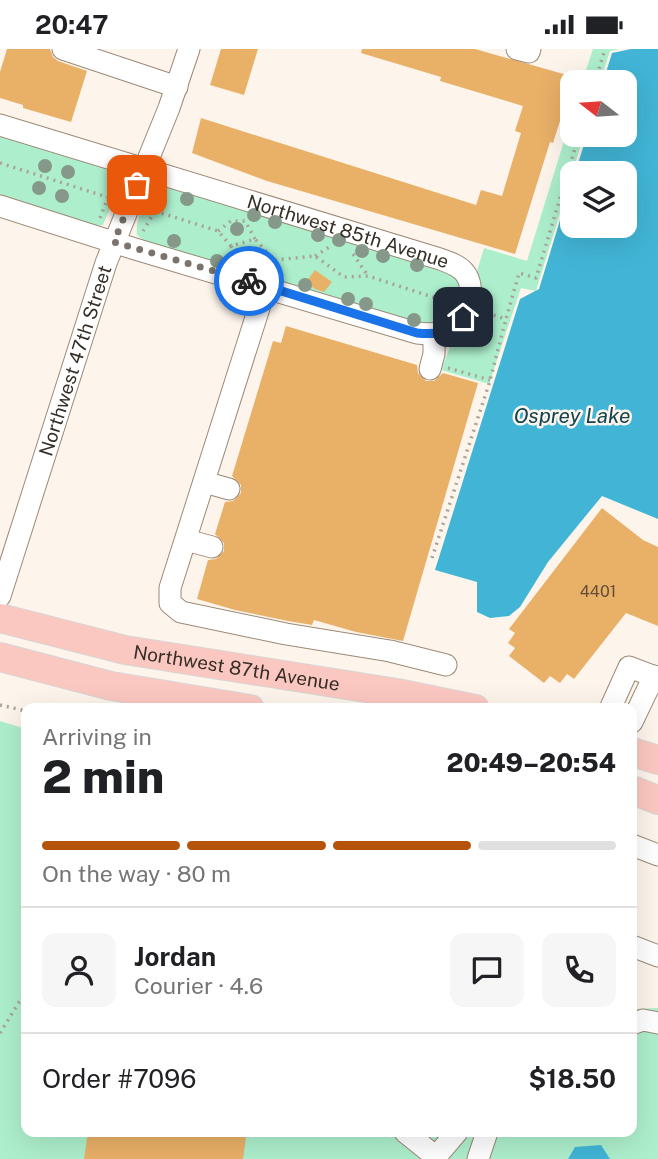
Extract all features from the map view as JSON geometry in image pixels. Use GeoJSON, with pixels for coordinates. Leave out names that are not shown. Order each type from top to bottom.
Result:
{"type":"FeatureCollection","features":[{"type":"Feature","properties":{"kind":"main road","name":"Northwest 87th Avenue"},"geometry":{"type":"LineString","coordinates":[[0,618],[125,650],[446,703]]}},
{"type":"Feature","properties":{"kind":"main road","name":"Northwest 87th Avenue"},"geometry":{"type":"LineString","coordinates":[[0,657],[111,686],[214,703]]}},
{"type":"Feature","properties":{"kind":"main road"},"geometry":{"type":"LineString","coordinates":[[637,754],[658,760]]}},
{"type":"Feature","properties":{"kind":"main road"},"geometry":{"type":"LineString","coordinates":[[637,792],[658,800]]}},
{"type":"Feature","properties":{"kind":"street"},"geometry":{"type":"LineString","coordinates":[[64,49],[85,52],[177,87]]}},
{"type":"Feature","properties":{"kind":"street","name":"Northwest 47th Street"},"geometry":{"type":"LineString","coordinates":[[0,596],[82,334],[114,242],[177,87],[189,49]]}},
{"type":"Feature","properties":{"kind":"street"},"geometry":{"type":"LineString","coordinates":[[517,49],[529,53],[530,49]]}},
{"type":"Feature","properties":{"kind":"street","name":"Northwest 85th Avenue"},"geometry":{"type":"LineString","coordinates":[[0,125],[453,264],[467,276],[470,286],[468,307],[456,326],[443,333],[434,334]]}},
{"type":"Feature","properties":{"kind":"street"},"geometry":{"type":"LineString","coordinates":[[0,206],[417,333],[434,334],[436,368]]}},
{"type":"Feature","properties":{"kind":"street"},"geometry":{"type":"LineString","coordinates":[[266,286],[169,596],[170,603],[181,612],[286,634],[390,651],[446,665]]}},
{"type":"Feature","properties":{"kind":"street"},"geometry":{"type":"LineString","coordinates":[[204,482],[229,489]]}},
{"type":"Feature","properties":{"kind":"street"},"geometry":{"type":"LineString","coordinates":[[186,540],[212,547]]}},
{"type":"Feature","properties":{"kind":"street"},"geometry":{"type":"LineString","coordinates":[[613,703],[629,667],[656,677],[637,713]]}},
{"type":"Feature","properties":{"kind":"street"},"geometry":{"type":"LineString","coordinates":[[637,847],[658,855]]}},
{"type":"Feature","properties":{"kind":"street"},"geometry":{"type":"LineString","coordinates":[[637,948],[658,957]]}},
{"type":"Feature","properties":{"kind":"street"},"geometry":{"type":"LineString","coordinates":[[637,1022],[643,1020],[658,1023]]}},
{"type":"Feature","properties":{"kind":"street"},"geometry":{"type":"LineString","coordinates":[[411,1137],[435,1158],[453,1137]]}},
{"type":"Feature","properties":{"kind":"street"},"geometry":{"type":"LineString","coordinates":[[478,1159],[485,1137]]}},
{"type":"Feature","properties":{"kind":"path"},"geometry":{"type":"LineString","coordinates":[[599,70],[605,49]]}},
{"type":"Feature","properties":{"kind":"path"},"geometry":{"type":"LineString","coordinates":[[432,558],[490,380],[519,273],[536,278],[575,147]]}},
{"type":"Feature","properties":{"kind":"path"},"geometry":{"type":"LineString","coordinates":[[0,163],[107,197]]}},
{"type":"Feature","properties":{"kind":"path"},"geometry":{"type":"LineString","coordinates":[[97,226],[118,173]]}},
{"type":"Feature","properties":{"kind":"path"},"geometry":{"type":"LineString","coordinates":[[139,237],[155,211],[162,192]]}},
{"type":"Feature","properties":{"kind":"path"},"geometry":{"type":"LineString","coordinates":[[155,211],[218,231],[231,246],[255,239]]}},
{"type":"Feature","properties":{"kind":"path"},"geometry":{"type":"LineString","coordinates":[[218,231],[231,221],[246,221],[255,239],[274,260],[315,256],[334,244]]}},
{"type":"Feature","properties":{"kind":"path"},"geometry":{"type":"LineString","coordinates":[[349,248],[368,276]]}},
{"type":"Feature","properties":{"kind":"path"},"geometry":{"type":"LineString","coordinates":[[315,256],[344,277],[368,276],[444,301]]}},
{"type":"Feature","properties":{"kind":"path"},"geometry":{"type":"LineString","coordinates":[[484,312],[506,319]]}},
{"type":"Feature","properties":{"kind":"path"},"geometry":{"type":"LineString","coordinates":[[436,368],[490,380]]}},
{"type":"Feature","properties":{"kind":"path"},"geometry":{"type":"LineString","coordinates":[[0,705],[21,710]]}},
{"type":"Feature","properties":{"kind":"path"},"geometry":{"type":"LineString","coordinates":[[0,1033],[21,999]]}},
{"type":"Feature","properties":{"kind":"green space"},"geometry":{"type":"Polygon","coordinates":[[[593,49],[620,49],[610,51],[604,70],[586,70],[593,49]]]}},
{"type":"Feature","properties":{"kind":"green space"},"geometry":{"type":"Polygon","coordinates":[[[0,132],[115,169],[120,183],[103,225],[96,226],[0,198],[0,132]]]}},
{"type":"Feature","properties":{"kind":"green space"},"geometry":{"type":"Polygon","coordinates":[[[562,147],[580,147],[576,161],[560,161],[560,213],[536,291],[521,288],[489,384],[441,370],[450,347],[467,327],[484,248],[527,261],[562,147]]]}},
{"type":"Feature","properties":{"kind":"green space"},"geometry":{"type":"Polygon","coordinates":[[[157,184],[449,270],[458,283],[461,294],[453,320],[433,329],[144,241],[137,235],[138,222],[145,200],[157,184]]]}},
{"type":"Feature","properties":{"kind":"green space"},"geometry":{"type":"Polygon","coordinates":[[[0,721],[21,727],[21,1137],[637,1137],[637,1009],[658,1008],[658,1159],[0,1159],[0,721]]]}},
{"type":"Feature","properties":{"kind":"water","name":"Osprey Lake"},"geometry":{"type":"Polygon","coordinates":[[[631,49],[658,49],[658,519],[602,496],[548,562],[520,607],[509,616],[490,618],[477,612],[477,582],[435,570],[520,299],[539,289],[560,220],[560,238],[637,238],[637,161],[579,161],[583,147],[637,147],[637,70],[607,70],[612,53],[631,49]]]}},
{"type":"Feature","properties":{"kind":"water"},"geometry":{"type":"Polygon","coordinates":[[[601,1145],[610,1159],[568,1159],[575,1147],[601,1145]]]}},
{"type":"Feature","properties":{"kind":"building"},"geometry":{"type":"Polygon","coordinates":[[[7,49],[50,49],[58,61],[87,71],[71,122],[23,108],[23,105],[0,98],[0,72],[7,49]]]}},
{"type":"Feature","properties":{"kind":"building"},"geometry":{"type":"Polygon","coordinates":[[[221,49],[258,49],[244,95],[210,85],[221,49]]]}},
{"type":"Feature","properties":{"kind":"building"},"geometry":{"type":"Polygon","coordinates":[[[362,49],[475,49],[560,73],[560,121],[553,143],[550,142],[515,254],[267,181],[192,153],[201,118],[476,205],[481,190],[502,196],[521,133],[515,131],[523,106],[361,53],[362,49]]]}},
{"type":"Feature","properties":{"kind":"building"},"geometry":{"type":"Polygon","coordinates":[[[315,270],[332,282],[324,292],[306,282],[315,270]]]}},
{"type":"Feature","properties":{"kind":"building"},"geometry":{"type":"Polygon","coordinates":[[[286,326],[417,365],[418,373],[426,381],[434,381],[443,373],[478,383],[403,641],[314,620],[312,625],[288,621],[197,599],[208,560],[216,559],[224,551],[224,543],[215,534],[225,502],[233,501],[241,493],[241,485],[232,476],[273,341],[281,343],[286,326]]]}},
{"type":"Feature","properties":{"kind":"building"},"geometry":{"type":"Polygon","coordinates":[[[602,508],[643,540],[658,547],[658,626],[626,613],[574,679],[567,674],[560,683],[550,676],[544,683],[509,656],[515,648],[508,643],[515,633],[509,629],[602,508]]]}},
{"type":"Feature","properties":{"kind":"building"},"geometry":{"type":"Polygon","coordinates":[[[87,1137],[246,1137],[243,1159],[84,1159],[87,1137]]]}},
{"type":"Feature","properties":{"kind":"way so far"},"geometry":{"type":"LineString","coordinates":[[137,185],[114,242],[249,281]]}},
{"type":"Feature","properties":{"kind":"route"},"geometry":{"type":"LineString","coordinates":[[249,281],[417,333],[449,331],[463,317]]}}]}
